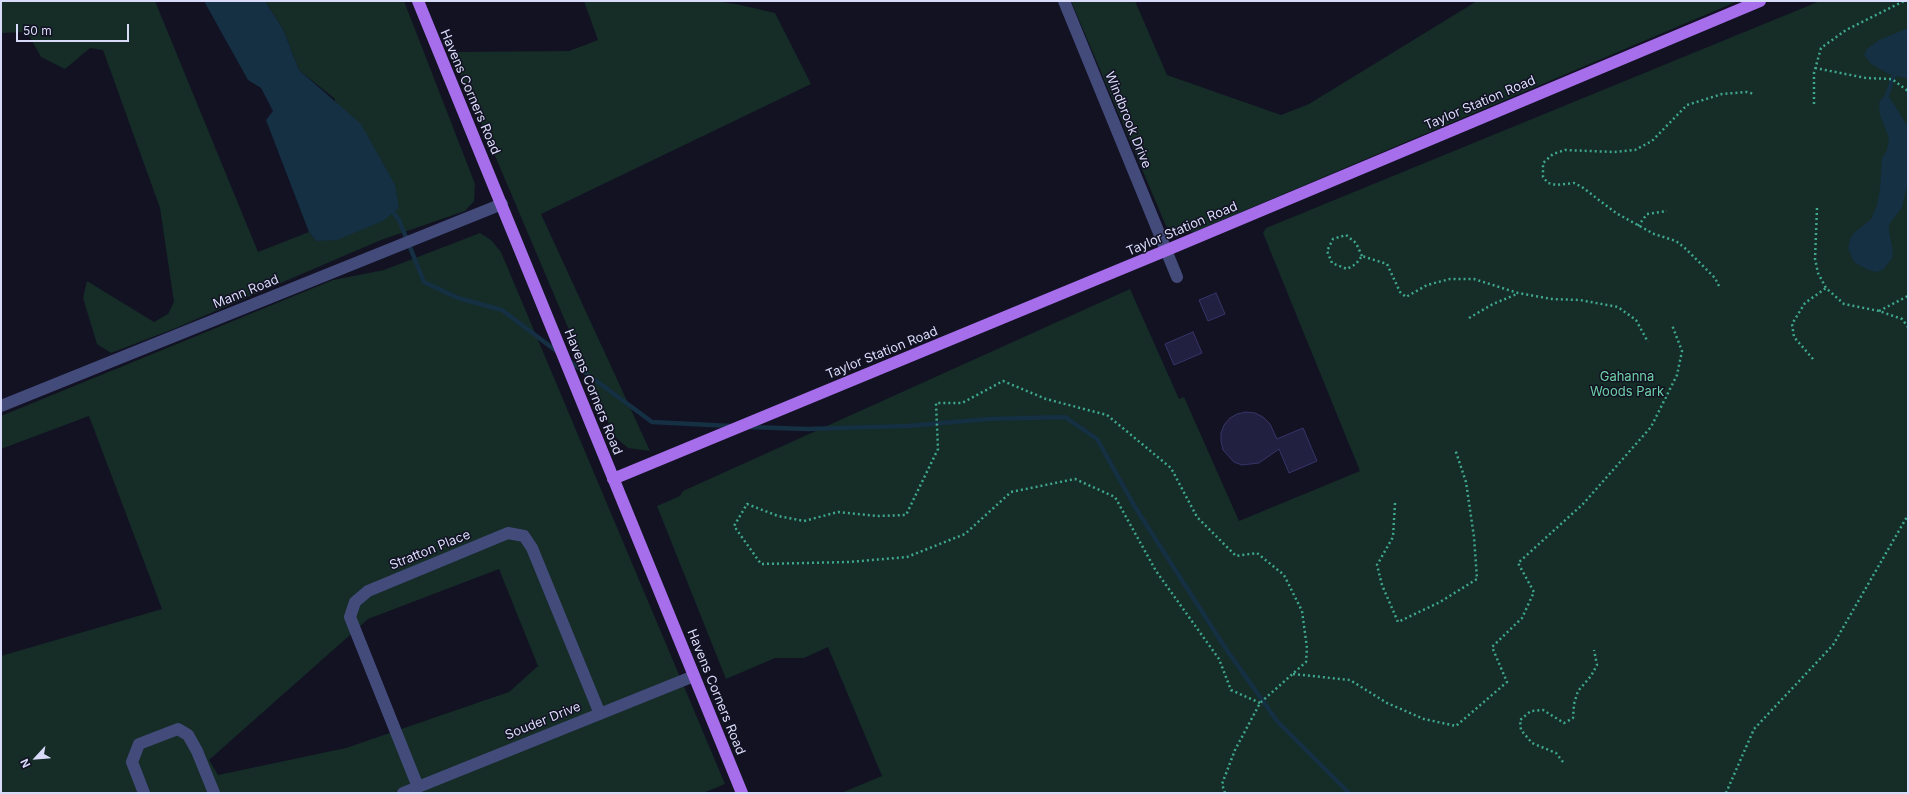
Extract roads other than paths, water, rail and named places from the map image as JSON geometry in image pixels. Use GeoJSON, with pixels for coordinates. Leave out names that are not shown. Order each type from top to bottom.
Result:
{"type":"FeatureCollection","features":[{"type":"Feature","properties":{"kind":"main road","name":"Havens Corners Road"},"geometry":{"type":"LineString","coordinates":[[418,1],[742,793]]}},
{"type":"Feature","properties":{"kind":"main road","name":"Taylor Station Road"},"geometry":{"type":"LineString","coordinates":[[613,479],[1167,250],[1760,1]]}},
{"type":"Feature","properties":{"kind":"street","name":"Windbrook Drive"},"geometry":{"type":"LineString","coordinates":[[1064,1],[1177,277]]}},
{"type":"Feature","properties":{"kind":"street","name":"Mann Road"},"geometry":{"type":"LineString","coordinates":[[1,406],[502,204]]}},
{"type":"Feature","properties":{"kind":"street","name":"Stratton Place"},"geometry":{"type":"LineString","coordinates":[[418,787],[350,617],[355,602],[368,591],[508,533],[524,536],[532,548],[600,714]]}},
{"type":"Feature","properties":{"kind":"street","name":"Souder Drive"},"geometry":{"type":"LineString","coordinates":[[403,793],[694,676]]}},
{"type":"Feature","properties":{"kind":"street"},"geometry":{"type":"LineString","coordinates":[[144,793],[132,762],[139,744],[178,730],[188,735],[197,751],[214,793]]}},
{"type":"Feature","properties":{"kind":"water"},"geometry":{"type":"Polygon","coordinates":[[[204,1],[265,1],[283,29],[299,70],[361,124],[395,185],[399,208],[383,221],[337,240],[316,241],[309,232],[266,120],[273,111],[261,88],[248,80],[204,1]]]}},
{"type":"Feature","properties":{"kind":"water"},"geometry":{"type":"Polygon","coordinates":[[[1908,28],[1908,79],[1889,74],[1871,64],[1864,55],[1867,49],[1879,40],[1908,28]]]}},
{"type":"Feature","properties":{"kind":"water"},"geometry":{"type":"Polygon","coordinates":[[[1883,97],[1890,98],[1908,127],[1908,181],[1902,207],[1889,225],[1893,252],[1892,258],[1883,270],[1876,272],[1868,270],[1854,262],[1848,248],[1850,239],[1854,233],[1871,219],[1877,205],[1880,189],[1882,158],[1887,150],[1889,138],[1880,115],[1879,103],[1883,97]]]}},
{"type":"Feature","properties":{"kind":"waterway"},"geometry":{"type":"LineString","coordinates":[[1886,98],[1894,75]]}},
{"type":"Feature","properties":{"kind":"waterway"},"geometry":{"type":"LineString","coordinates":[[390,208],[399,220],[424,282],[458,298],[502,310],[559,353]]}},
{"type":"Feature","properties":{"kind":"waterway"},"geometry":{"type":"LineString","coordinates":[[568,360],[652,422],[731,426]]}},
{"type":"Feature","properties":{"kind":"waterway"},"geometry":{"type":"LineString","coordinates":[[749,427],[807,429],[908,426],[988,419],[1065,417],[1097,439],[1135,507],[1224,646],[1277,721],[1349,793]]}},
{"type":"Feature","properties":{"kind":"park label","name":"Gahanna Woods Park"},"geometry":{"type":"Point","coordinates":[1627,384]}}]}
